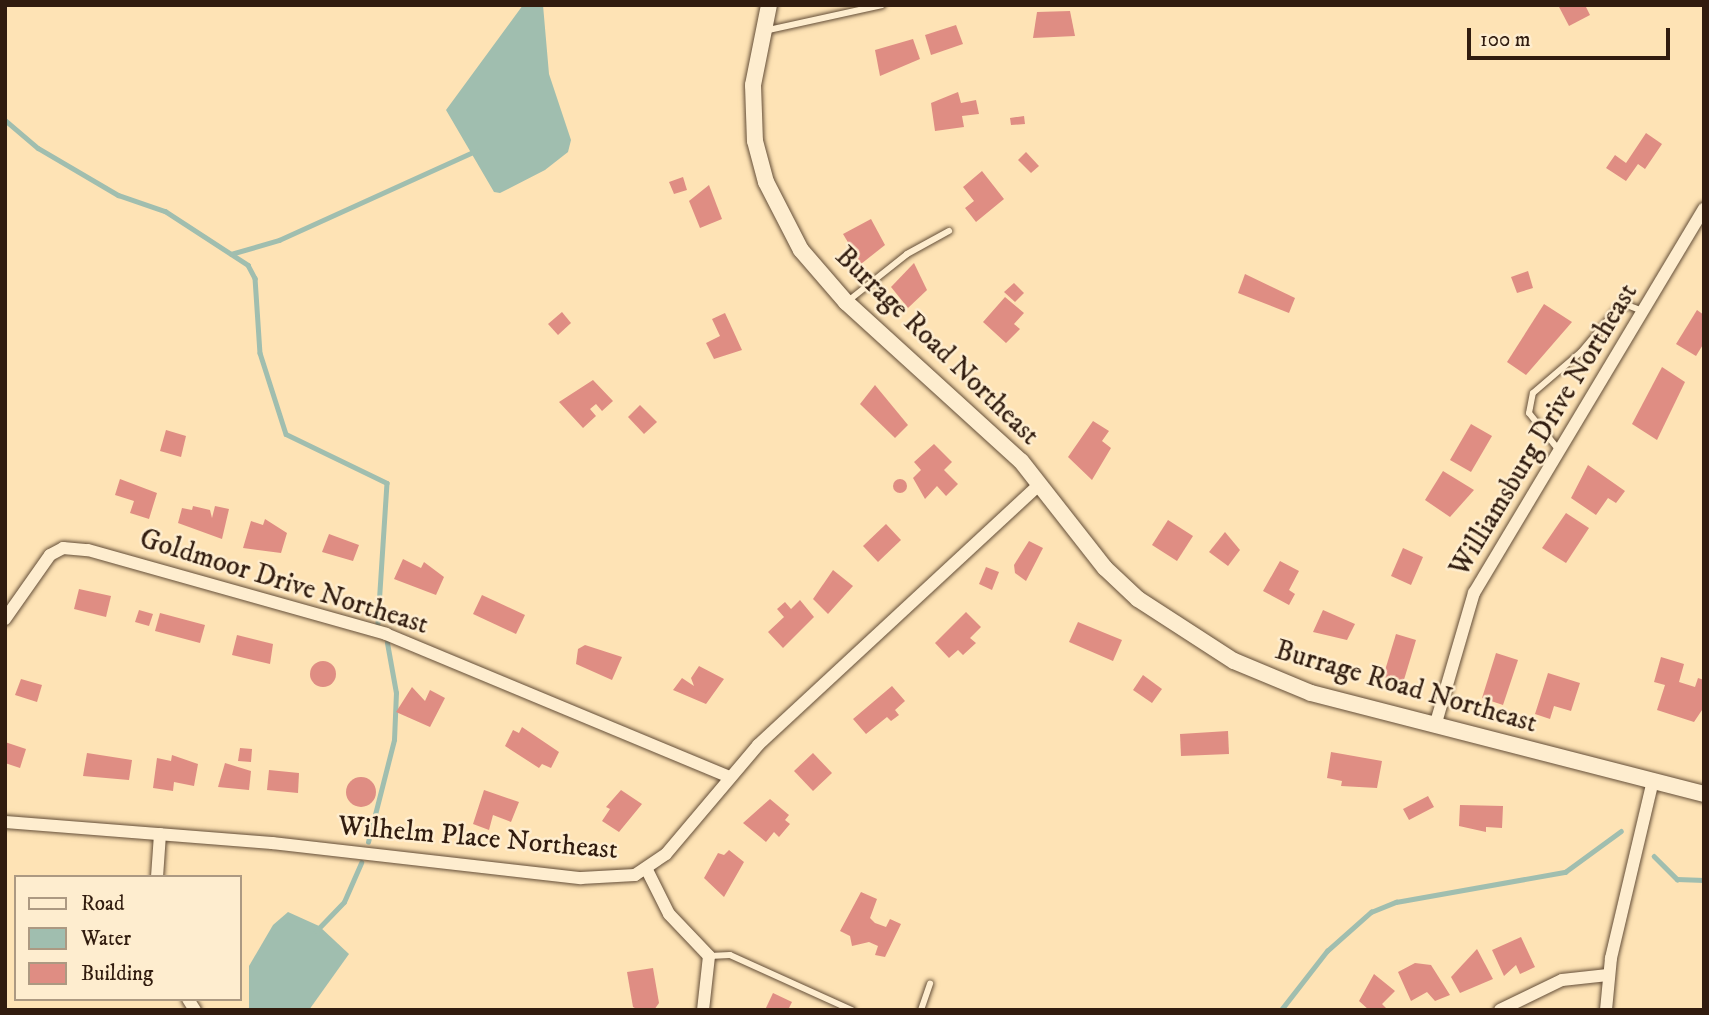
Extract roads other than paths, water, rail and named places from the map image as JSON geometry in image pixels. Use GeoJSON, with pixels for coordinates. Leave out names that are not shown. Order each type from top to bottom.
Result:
{"type":"FeatureCollection","features":[{"type":"Feature","properties":{"kind":"street","name":"Burrage Road Northeast"},"geometry":{"type":"LineString","coordinates":[[769,5],[761,31],[752,100],[766,182],[801,250],[846,302],[976,414],[1040,484],[1105,568],[1178,627],[1269,678],[1435,726],[1704,794]]}},
{"type":"Feature","properties":{"kind":"street","name":"Williamsburg Drive Northeast"},"geometry":{"type":"LineString","coordinates":[[1435,726],[1474,593],[1704,208]]}},
{"type":"Feature","properties":{"kind":"street","name":"Wilhelm Place Northeast"},"geometry":{"type":"LineString","coordinates":[[5,821],[160,834],[581,878],[626,877],[647,870],[729,777],[1040,484]]}},
{"type":"Feature","properties":{"kind":"street","name":"Goldmoor Drive Northeast"},"geometry":{"type":"LineString","coordinates":[[5,619],[50,555],[63,548],[88,550],[386,634],[729,777]]}},
{"type":"Feature","properties":{"kind":"street"},"geometry":{"type":"LineString","coordinates":[[1606,1010],[1608,975],[1653,781]]}},
{"type":"Feature","properties":{"kind":"street"},"geometry":{"type":"LineString","coordinates":[[157,875],[160,834]]}},
{"type":"Feature","properties":{"kind":"street"},"geometry":{"type":"LineString","coordinates":[[647,870],[669,914],[709,956],[703,1010]]}},
{"type":"Feature","properties":{"kind":"street"},"geometry":{"type":"LineString","coordinates":[[1500,1010],[1562,980],[1608,975]]}},
{"type":"Feature","properties":{"kind":"lane"},"geometry":{"type":"LineString","coordinates":[[761,31],[882,5]]}},
{"type":"Feature","properties":{"kind":"lane"},"geometry":{"type":"LineString","coordinates":[[846,302],[907,254],[949,231]]}},
{"type":"Feature","properties":{"kind":"lane"},"geometry":{"type":"LineString","coordinates":[[1558,449],[1529,413],[1532,393],[1581,352],[1618,308],[1626,305],[1643,311]]}},
{"type":"Feature","properties":{"kind":"lane"},"geometry":{"type":"LineString","coordinates":[[709,956],[730,955],[852,1010]]}},
{"type":"Feature","properties":{"kind":"lane"},"geometry":{"type":"LineString","coordinates":[[921,1010],[930,984]]}},
{"type":"Feature","properties":{"kind":"water"},"geometry":{"type":"Polygon","coordinates":[[[523,5],[543,5],[549,74],[571,140],[568,152],[545,170],[500,193],[494,192],[446,110],[523,5]]]}},
{"type":"Feature","properties":{"kind":"water"},"geometry":{"type":"Polygon","coordinates":[[[288,912],[319,926],[349,954],[309,1010],[249,1010],[249,966],[273,925],[288,912]]]}},
{"type":"Feature","properties":{"kind":"waterway"},"geometry":{"type":"LineString","coordinates":[[5,120],[38,148],[118,195],[165,211],[248,265],[255,278],[260,353],[286,434],[387,483],[378,624]]}},
{"type":"Feature","properties":{"kind":"waterway"},"geometry":{"type":"LineString","coordinates":[[231,254],[279,240],[475,151]]}},
{"type":"Feature","properties":{"kind":"waterway"},"geometry":{"type":"LineString","coordinates":[[368,842],[394,740],[396,693],[387,643]]}},
{"type":"Feature","properties":{"kind":"waterway"},"geometry":{"type":"LineString","coordinates":[[1281,1010],[1327,951],[1371,912],[1396,902],[1565,872],[1621,831]]}},
{"type":"Feature","properties":{"kind":"waterway"},"geometry":{"type":"LineString","coordinates":[[1654,856],[1677,879],[1704,880]]}},
{"type":"Feature","properties":{"kind":"waterway"},"geometry":{"type":"LineString","coordinates":[[316,931],[344,902],[361,863]]}}]}
